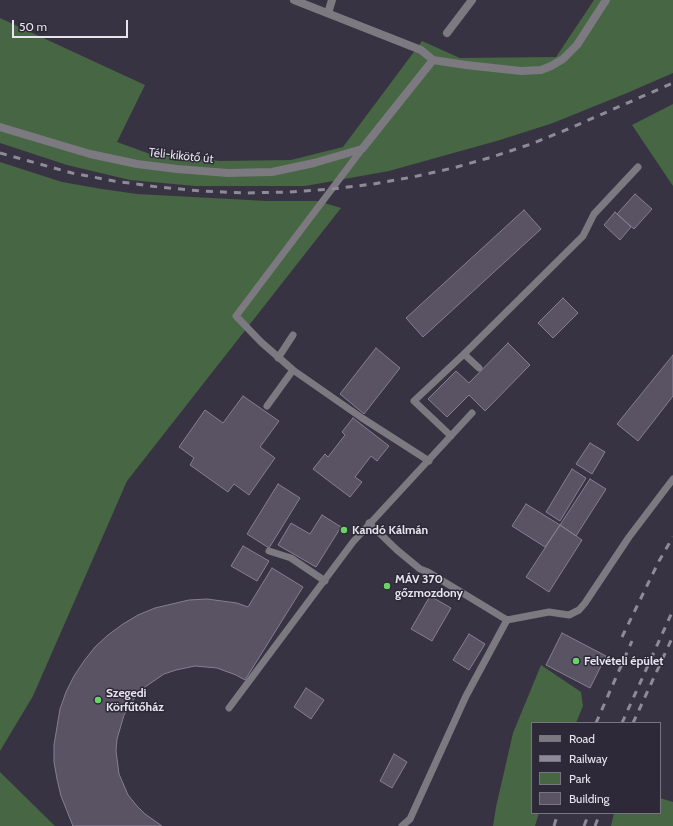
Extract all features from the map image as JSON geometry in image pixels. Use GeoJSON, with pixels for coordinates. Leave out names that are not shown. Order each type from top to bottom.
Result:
{"type":"FeatureCollection","features":[{"type":"Feature","properties":{"kind":"street"},"geometry":{"type":"LineString","coordinates":[[294,0],[421,50],[433,60],[466,66],[521,71],[541,70],[563,59],[577,45],[606,0]]}},
{"type":"Feature","properties":{"kind":"street"},"geometry":{"type":"LineString","coordinates":[[328,13],[332,0]]}},
{"type":"Feature","properties":{"kind":"street"},"geometry":{"type":"LineString","coordinates":[[447,33],[472,0]]}},
{"type":"Feature","properties":{"kind":"street"},"geometry":{"type":"LineString","coordinates":[[362,149],[433,60]]}},
{"type":"Feature","properties":{"kind":"street","name":"Téli-kikötő út"},"geometry":{"type":"LineString","coordinates":[[0,126],[90,154],[137,164],[228,173],[272,172],[314,163],[362,149]]}},
{"type":"Feature","properties":{"kind":"lane"},"geometry":{"type":"LineString","coordinates":[[362,149],[236,316],[278,358],[293,370],[362,418],[429,461]]}},
{"type":"Feature","properties":{"kind":"lane"},"geometry":{"type":"LineString","coordinates":[[452,436],[414,401],[464,354],[583,236],[594,214],[638,167]]}},
{"type":"Feature","properties":{"kind":"lane"},"geometry":{"type":"LineString","coordinates":[[278,358],[293,335]]}},
{"type":"Feature","properties":{"kind":"lane"},"geometry":{"type":"LineString","coordinates":[[464,354],[479,368]]}},
{"type":"Feature","properties":{"kind":"lane"},"geometry":{"type":"LineString","coordinates":[[267,406],[293,370]]}},
{"type":"Feature","properties":{"kind":"lane"},"geometry":{"type":"LineString","coordinates":[[229,708],[369,523],[429,461],[472,413]]}},
{"type":"Feature","properties":{"kind":"lane"},"geometry":{"type":"LineString","coordinates":[[369,523],[397,550],[420,569],[428,572],[507,620],[549,612],[569,615],[579,610],[629,537],[673,479]]}},
{"type":"Feature","properties":{"kind":"lane"},"geometry":{"type":"LineString","coordinates":[[269,551],[291,558],[325,581]]}},
{"type":"Feature","properties":{"kind":"lane"},"geometry":{"type":"LineString","coordinates":[[402,826],[410,819],[466,696],[507,620]]}},
{"type":"Feature","properties":{"kind":"green space"},"geometry":{"type":"Polygon","coordinates":[[[594,0],[673,0],[673,73],[553,123],[500,140],[389,171],[305,186],[195,186],[130,180],[67,165],[0,143],[0,18],[145,85],[117,142],[150,154],[220,161],[291,160],[343,147],[422,41],[460,58],[556,57],[594,0]]]}},
{"type":"Feature","properties":{"kind":"green space"},"geometry":{"type":"Polygon","coordinates":[[[673,104],[673,186],[632,125],[673,104]]]}},
{"type":"Feature","properties":{"kind":"green space"},"geometry":{"type":"Polygon","coordinates":[[[0,162],[62,182],[137,194],[267,201],[318,201],[341,208],[127,481],[33,696],[0,751],[0,162]]]}},
{"type":"Feature","properties":{"kind":"green space"},"geometry":{"type":"Polygon","coordinates":[[[541,665],[581,692],[583,706],[576,722],[531,722],[531,814],[539,814],[535,826],[493,826],[513,733],[541,665]]]}},
{"type":"Feature","properties":{"kind":"green space"},"geometry":{"type":"Polygon","coordinates":[[[0,772],[55,826],[0,826],[0,772]]]}},
{"type":"Feature","properties":{"kind":"green space"},"geometry":{"type":"Polygon","coordinates":[[[661,798],[673,802],[673,826],[611,826],[614,814],[661,814],[661,798]]]}},
{"type":"Feature","properties":{"kind":"building"},"geometry":{"type":"Polygon","coordinates":[[[635,194],[652,209],[634,229],[617,214],[635,194]]]}},
{"type":"Feature","properties":{"kind":"building"},"geometry":{"type":"Polygon","coordinates":[[[524,210],[541,229],[423,337],[406,318],[524,210]]]}},
{"type":"Feature","properties":{"kind":"building"},"geometry":{"type":"Polygon","coordinates":[[[615,212],[631,227],[620,240],[604,225],[615,212]]]}},
{"type":"Feature","properties":{"kind":"building"},"geometry":{"type":"Polygon","coordinates":[[[563,298],[578,313],[553,338],[538,323],[563,298]]]}},
{"type":"Feature","properties":{"kind":"building"},"geometry":{"type":"Polygon","coordinates":[[[508,343],[530,365],[485,411],[469,395],[447,417],[428,399],[456,371],[469,383],[508,343]]]}},
{"type":"Feature","properties":{"kind":"building"},"geometry":{"type":"Polygon","coordinates":[[[376,348],[400,368],[364,414],[340,394],[376,348]]]}},
{"type":"Feature","properties":{"kind":"building"},"geometry":{"type":"Polygon","coordinates":[[[673,355],[673,396],[638,441],[617,424],[673,355]]]}},
{"type":"Feature","properties":{"kind":"building"},"geometry":{"type":"Polygon","coordinates":[[[243,396],[279,421],[260,447],[275,458],[249,495],[234,484],[228,492],[190,465],[194,458],[179,447],[205,410],[223,423],[243,396]]]}},
{"type":"Feature","properties":{"kind":"building"},"geometry":{"type":"Polygon","coordinates":[[[353,418],[389,446],[377,461],[371,456],[355,477],[362,482],[350,497],[313,469],[325,454],[328,457],[345,435],[342,432],[353,418]]]}},
{"type":"Feature","properties":{"kind":"building"},"geometry":{"type":"Polygon","coordinates":[[[590,443],[605,452],[592,474],[576,464],[590,443]]]}},
{"type":"Feature","properties":{"kind":"building"},"geometry":{"type":"Polygon","coordinates":[[[572,469],[586,478],[560,521],[546,512],[572,469]]]}},
{"type":"Feature","properties":{"kind":"building"},"geometry":{"type":"Polygon","coordinates":[[[590,479],[606,489],[576,536],[560,525],[590,479]]]}},
{"type":"Feature","properties":{"kind":"building"},"geometry":{"type":"Polygon","coordinates":[[[278,484],[300,498],[269,548],[247,534],[278,484]]]}},
{"type":"Feature","properties":{"kind":"building"},"geometry":{"type":"Polygon","coordinates":[[[526,504],[560,525],[545,547],[512,526],[526,504]]]}},
{"type":"Feature","properties":{"kind":"building"},"geometry":{"type":"Polygon","coordinates":[[[322,515],[341,527],[316,567],[278,545],[291,523],[310,534],[322,515]]]}},
{"type":"Feature","properties":{"kind":"building"},"geometry":{"type":"Polygon","coordinates":[[[560,525],[582,540],[549,592],[526,577],[560,525]]]}},
{"type":"Feature","properties":{"kind":"building"},"geometry":{"type":"Polygon","coordinates":[[[243,546],[269,561],[257,581],[231,566],[243,546]]]}},
{"type":"Feature","properties":{"kind":"building","name":"Szegedi Körfűtőház"},"geometry":{"type":"Polygon","coordinates":[[[272,568],[303,587],[245,680],[217,668],[195,666],[176,670],[164,674],[145,687],[136,696],[124,715],[117,739],[116,751],[119,774],[128,795],[137,806],[145,814],[162,826],[73,826],[61,796],[57,779],[54,762],[54,745],[60,709],[66,692],[84,661],[95,647],[108,635],[138,615],[155,608],[189,600],[207,599],[237,603],[248,607],[272,568]]]}},
{"type":"Feature","properties":{"kind":"building"},"geometry":{"type":"Polygon","coordinates":[[[430,596],[451,608],[432,641],[411,629],[430,596]]]}},
{"type":"Feature","properties":{"kind":"building","name":"Felvételi épület"},"geometry":{"type":"Polygon","coordinates":[[[562,633],[606,656],[590,688],[546,665],[562,633]]]}},
{"type":"Feature","properties":{"kind":"building"},"geometry":{"type":"Polygon","coordinates":[[[469,634],[485,644],[469,670],[453,660],[469,634]]]}},
{"type":"Feature","properties":{"kind":"building"},"geometry":{"type":"Polygon","coordinates":[[[306,688],[324,700],[311,719],[294,707],[306,688]]]}},
{"type":"Feature","properties":{"kind":"building"},"geometry":{"type":"Polygon","coordinates":[[[394,754],[407,762],[392,788],[380,781],[394,754]]]}},
{"type":"Feature","properties":{"kind":"railway"},"geometry":{"type":"LineString","coordinates":[[0,153],[72,173],[158,187],[245,193],[332,189],[413,177],[492,157],[531,144],[568,129],[673,83]]}},
{"type":"Feature","properties":{"kind":"railway"},"geometry":{"type":"LineString","coordinates":[[622,637],[659,561],[673,537]]}},
{"type":"Feature","properties":{"kind":"railway"},"geometry":{"type":"LineString","coordinates":[[622,722],[673,610]]}},
{"type":"Feature","properties":{"kind":"railway"},"geometry":{"type":"LineString","coordinates":[[633,722],[673,636]]}},
{"type":"Feature","properties":{"kind":"railway"},"geometry":{"type":"LineString","coordinates":[[596,722],[632,641]]}},
{"type":"Feature","properties":{"kind":"railway"},"geometry":{"type":"LineString","coordinates":[[554,826],[558,814]]}},
{"type":"Feature","properties":{"kind":"railway"},"geometry":{"type":"LineString","coordinates":[[584,826],[589,814]]}},
{"type":"Feature","properties":{"kind":"railway"},"geometry":{"type":"LineString","coordinates":[[595,826],[600,814]]}},
{"type":"Feature","properties":{"kind":"place","name":"Kandó Kálmán"},"geometry":{"type":"Point","coordinates":[344,530]}},
{"type":"Feature","properties":{"kind":"place","name":"MÁV 370 gőzmozdony"},"geometry":{"type":"Point","coordinates":[387,586]}},
{"type":"Feature","properties":{"kind":"place","name":"Felvételi épület"},"geometry":{"type":"Point","coordinates":[576,661]}},
{"type":"Feature","properties":{"kind":"place","name":"Szegedi Körfűtőház"},"geometry":{"type":"Point","coordinates":[98,700]}}]}
